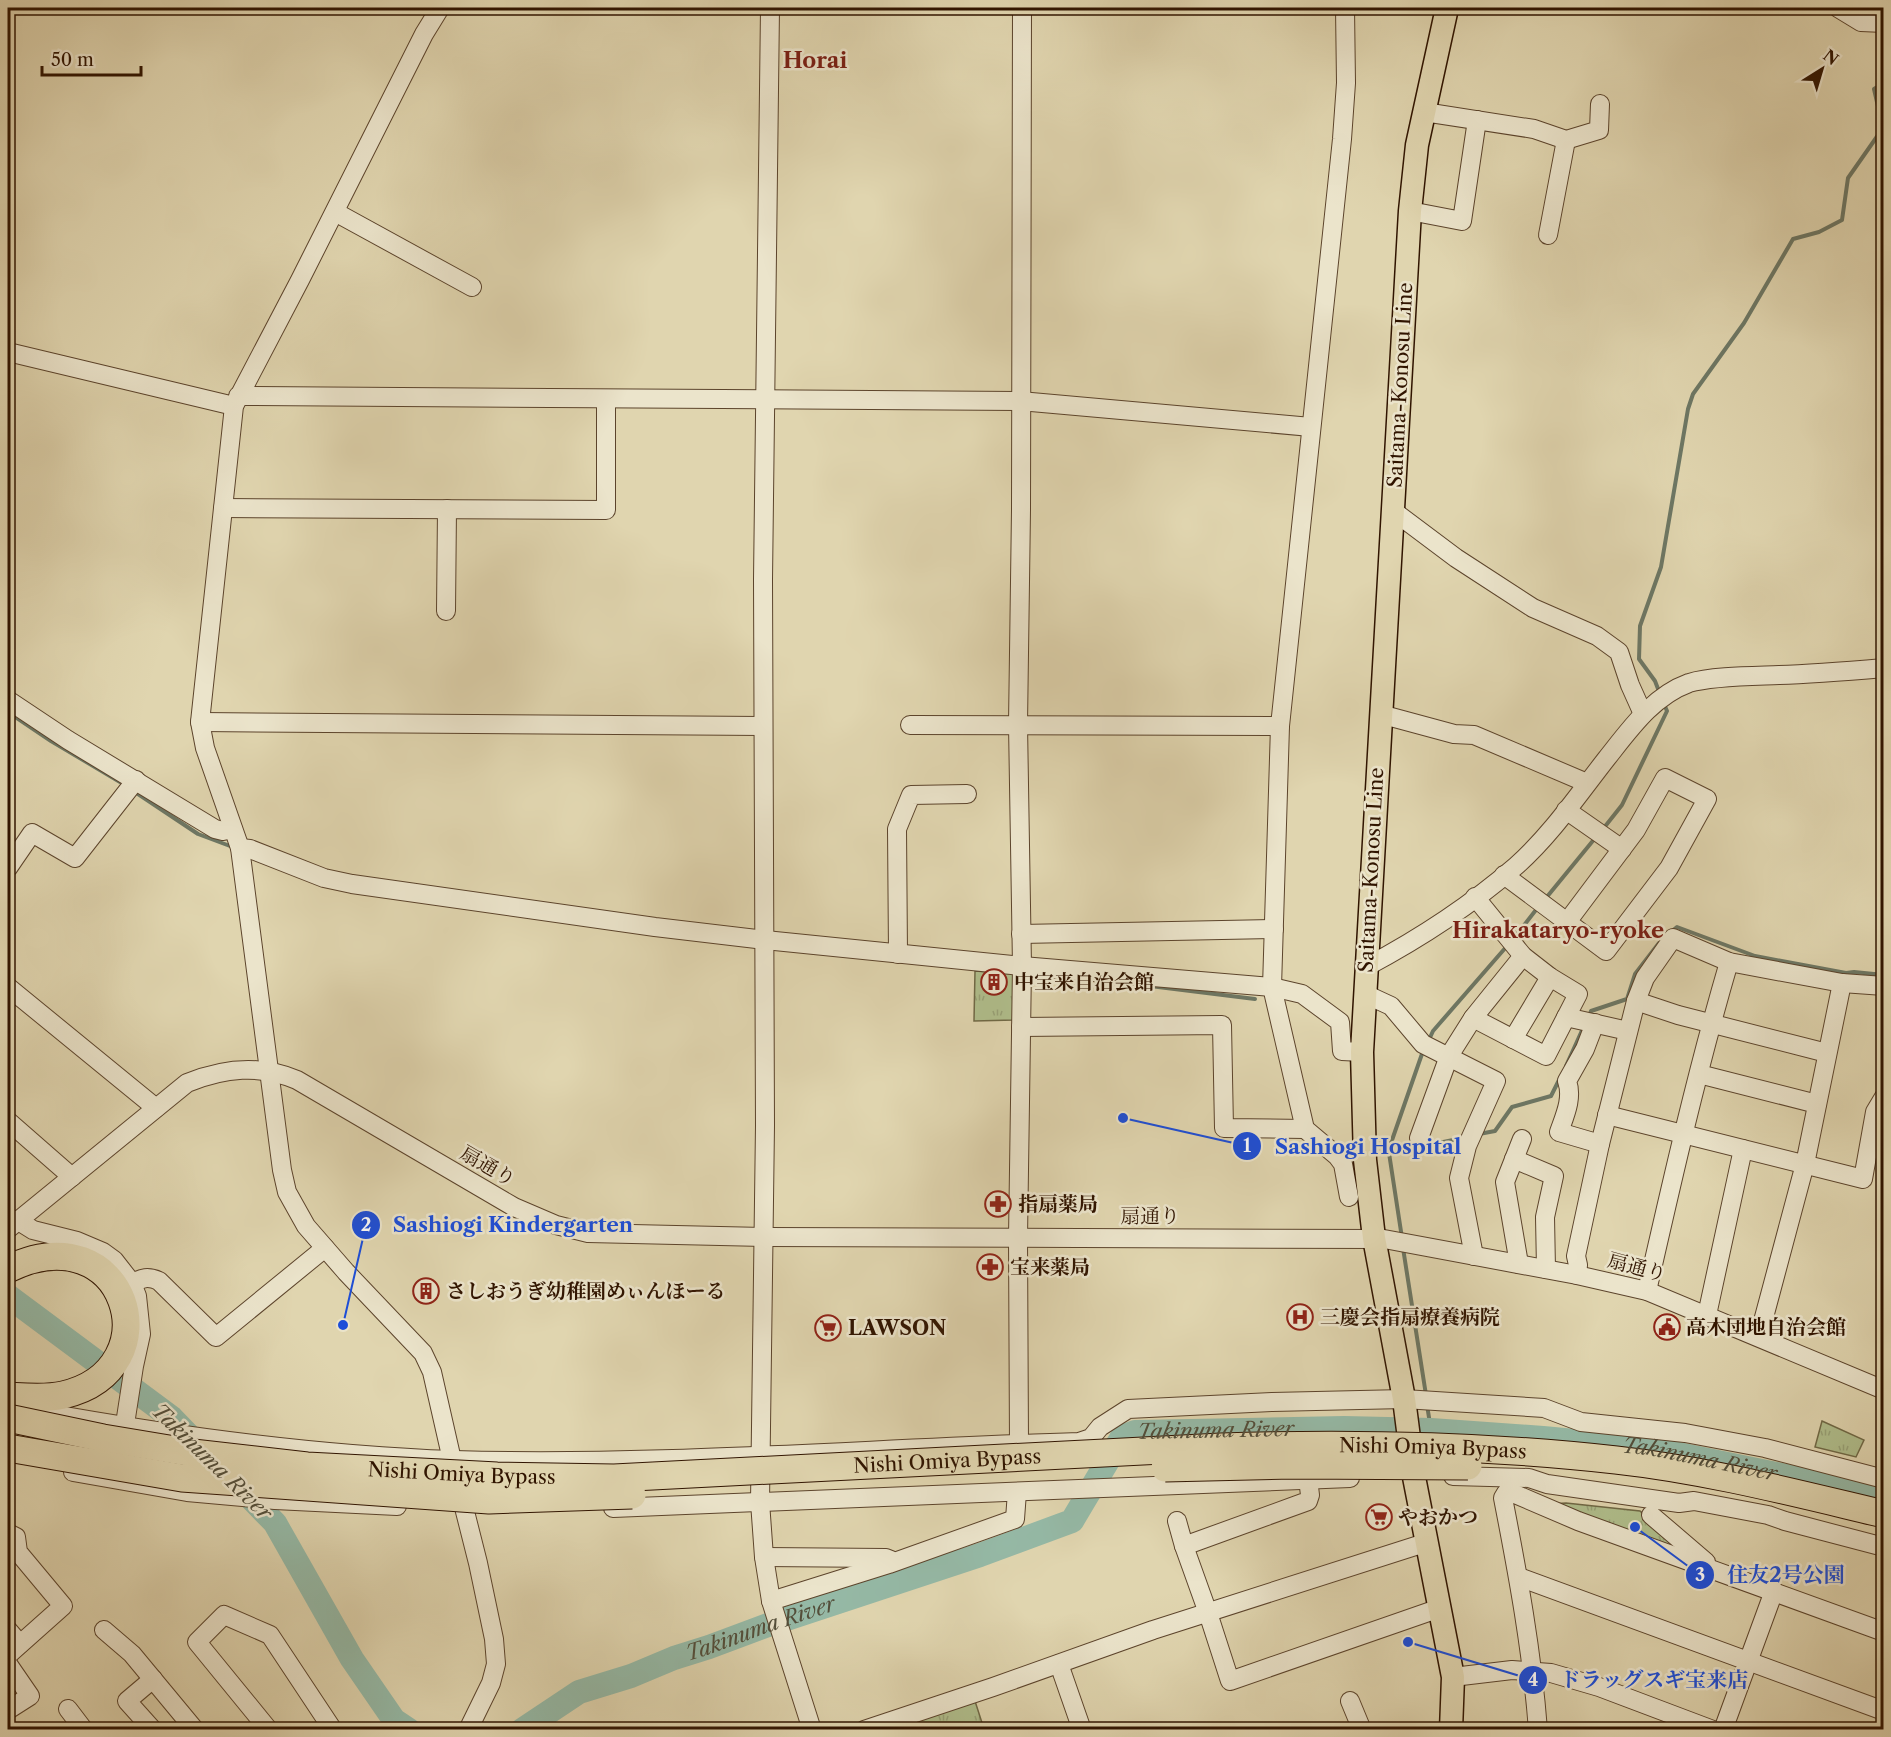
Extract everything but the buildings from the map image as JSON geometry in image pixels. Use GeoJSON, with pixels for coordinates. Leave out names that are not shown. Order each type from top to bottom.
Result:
{"type":"FeatureCollection","features":[{"type":"Feature","properties":{"kind":"highway"},"geometry":{"type":"LineString","coordinates":[[8,1269],[40,1258],[60,1256],[80,1258],[106,1275],[116,1285],[124,1307],[126,1322],[121,1351],[115,1362],[95,1381],[63,1395],[8,1398]]}},
{"type":"Feature","properties":{"kind":"highway","name":"Nishi Omiya Bypass"},"geometry":{"type":"LineString","coordinates":[[8,1418],[103,1438],[204,1454],[307,1466],[497,1476],[626,1477],[1298,1444],[1484,1448],[1618,1460],[1700,1473],[1884,1514]]}},
{"type":"Feature","properties":{"kind":"highway","name":"Nishi Omiya Bypass"},"geometry":{"type":"LineString","coordinates":[[8,1448],[182,1478],[489,1500],[788,1488],[1071,1471],[1293,1465],[1462,1466],[1600,1475],[1675,1486],[1825,1515],[1884,1530]]}},
{"type":"Feature","properties":{"kind":"main road","name":"Saitama-Konosu Line"},"geometry":{"type":"LineString","coordinates":[[1447,8],[1417,145],[1410,211],[1362,1052],[1365,1161],[1374,1238],[1405,1403],[1414,1477],[1454,1677],[1449,1725]]}},
{"type":"Feature","properties":{"kind":"street"},"geometry":{"type":"LineString","coordinates":[[440,8],[424,34],[236,401],[200,722],[205,748],[240,848],[282,1170],[287,1192],[306,1226],[423,1353],[432,1372],[492,1628],[496,1664],[491,1683],[469,1726]]}},
{"type":"Feature","properties":{"kind":"street"},"geometry":{"type":"LineString","coordinates":[[770,8],[763,726],[765,1237],[760,1502],[764,1557],[772,1605],[812,1730]]}},
{"type":"Feature","properties":{"kind":"street"},"geometry":{"type":"LineString","coordinates":[[1019,1444],[1018,1238],[1022,966],[1018,724],[1022,8]]}},
{"type":"Feature","properties":{"kind":"street"},"geometry":{"type":"LineString","coordinates":[[1345,8],[1346,83],[1342,139],[1280,726],[1272,987],[1305,1129],[1343,1164],[1349,1197]]}},
{"type":"Feature","properties":{"kind":"street"},"geometry":{"type":"LineString","coordinates":[[1839,8],[1861,22],[1884,23]]}},
{"type":"Feature","properties":{"kind":"street"},"geometry":{"type":"LineString","coordinates":[[1424,112],[1534,129],[1566,141],[1599,130],[1600,104]]}},
{"type":"Feature","properties":{"kind":"street"},"geometry":{"type":"LineString","coordinates":[[1410,211],[1462,221],[1477,120]]}},
{"type":"Feature","properties":{"kind":"street"},"geometry":{"type":"LineString","coordinates":[[1548,236],[1566,141]]}},
{"type":"Feature","properties":{"kind":"street"},"geometry":{"type":"LineString","coordinates":[[334,212],[472,287]]}},
{"type":"Feature","properties":{"kind":"street"},"geometry":{"type":"LineString","coordinates":[[8,352],[236,401],[606,399],[1020,401],[1311,427]]}},
{"type":"Feature","properties":{"kind":"street"},"geometry":{"type":"LineString","coordinates":[[223,508],[606,510],[606,399]]}},
{"type":"Feature","properties":{"kind":"street"},"geometry":{"type":"LineString","coordinates":[[446,611],[447,509]]}},
{"type":"Feature","properties":{"kind":"street"},"geometry":{"type":"LineString","coordinates":[[1392,510],[1456,558],[1533,608],[1597,636],[1619,652],[1643,714]]}},
{"type":"Feature","properties":{"kind":"street"},"geometry":{"type":"LineString","coordinates":[[1366,967],[1390,954],[1475,897],[1524,858],[1643,714],[1666,694],[1691,683],[1741,676],[1884,668]]}},
{"type":"Feature","properties":{"kind":"street"},"geometry":{"type":"LineString","coordinates":[[8,700],[68,740],[215,829],[223,831],[233,829]]}},
{"type":"Feature","properties":{"kind":"street"},"geometry":{"type":"LineString","coordinates":[[1380,714],[1454,734],[1474,735],[1587,783]]}},
{"type":"Feature","properties":{"kind":"street"},"geometry":{"type":"LineString","coordinates":[[200,722],[763,726]]}},
{"type":"Feature","properties":{"kind":"street"},"geometry":{"type":"LineString","coordinates":[[910,725],[1280,726]]}},
{"type":"Feature","properties":{"kind":"street"},"geometry":{"type":"LineString","coordinates":[[1504,875],[1567,922],[1606,951],[1669,868],[1707,799],[1665,778],[1636,830],[1567,922]]}},
{"type":"Feature","properties":{"kind":"street"},"geometry":{"type":"LineString","coordinates":[[8,868],[32,833],[75,858],[136,780]]}},
{"type":"Feature","properties":{"kind":"street"},"geometry":{"type":"LineString","coordinates":[[898,954],[897,829],[911,795],[967,794]]}},
{"type":"Feature","properties":{"kind":"street"},"geometry":{"type":"LineString","coordinates":[[1566,810],[1622,849]]}},
{"type":"Feature","properties":{"kind":"street"},"geometry":{"type":"LineString","coordinates":[[240,848],[250,849],[324,878],[352,884],[655,927],[898,954],[1272,987],[1302,994],[1341,1022],[1342,1051],[1362,1052]]}},
{"type":"Feature","properties":{"kind":"street"},"geometry":{"type":"LineString","coordinates":[[1473,1018],[1546,1056],[1578,994],[1523,956],[1475,897]]}},
{"type":"Feature","properties":{"kind":"street"},"geometry":{"type":"LineString","coordinates":[[1021,934],[1274,929]]}},
{"type":"Feature","properties":{"kind":"street"},"geometry":{"type":"LineString","coordinates":[[1577,1275],[1576,1256],[1600,1144],[1636,1001],[1645,978],[1673,938],[1730,962],[1842,983],[1884,986]]}},
{"type":"Feature","properties":{"kind":"street"},"geometry":{"type":"LineString","coordinates":[[1419,1138],[1449,1056],[1473,1018],[1523,956]]}},
{"type":"Feature","properties":{"kind":"street"},"geometry":{"type":"LineString","coordinates":[[1647,1291],[1683,1134],[1711,1024],[1730,962]]}},
{"type":"Feature","properties":{"kind":"street"},"geometry":{"type":"LineString","coordinates":[[1513,1039],[1550,976]]}},
{"type":"Feature","properties":{"kind":"street"},"geometry":{"type":"LineString","coordinates":[[1759,1336],[1805,1164],[1842,983]]}},
{"type":"Feature","properties":{"kind":"street"},"geometry":{"type":"LineString","coordinates":[[8,987],[156,1108]]}},
{"type":"Feature","properties":{"kind":"street"},"geometry":{"type":"LineString","coordinates":[[1365,994],[1391,1006],[1423,1044],[1496,1081],[1467,1146],[1460,1178],[1474,1256]]}},
{"type":"Feature","properties":{"kind":"street"},"geometry":{"type":"LineString","coordinates":[[1636,1001],[1711,1024],[1827,1053]]}},
{"type":"Feature","properties":{"kind":"street"},"geometry":{"type":"LineString","coordinates":[[1566,1017],[1628,1031]]}},
{"type":"Feature","properties":{"kind":"street"},"geometry":{"type":"LineString","coordinates":[[1595,1023],[1586,1049],[1567,1081],[1570,1090],[1559,1132],[1600,1144]]}},
{"type":"Feature","properties":{"kind":"street"},"geometry":{"type":"LineString","coordinates":[[1021,1027],[1222,1025],[1224,1128],[1305,1129]]}},
{"type":"Feature","properties":{"kind":"street","name":"扇通り"},"geometry":{"type":"LineString","coordinates":[[12,1225],[188,1083],[206,1076],[244,1068],[288,1076],[514,1207],[556,1225],[588,1233],[765,1237],[1374,1238],[1577,1275],[1647,1291],[1884,1390]]}},
{"type":"Feature","properties":{"kind":"street"},"geometry":{"type":"LineString","coordinates":[[1699,1074],[1817,1104]]}},
{"type":"Feature","properties":{"kind":"street"},"geometry":{"type":"LineString","coordinates":[[1607,1115],[1863,1179],[1875,1112],[1884,1097]]}},
{"type":"Feature","properties":{"kind":"street"},"geometry":{"type":"LineString","coordinates":[[8,1121],[72,1177]]}},
{"type":"Feature","properties":{"kind":"street"},"geometry":{"type":"LineString","coordinates":[[1519,1264],[1506,1182],[1522,1139]]}},
{"type":"Feature","properties":{"kind":"street"},"geometry":{"type":"LineString","coordinates":[[1707,1315],[1743,1149]]}},
{"type":"Feature","properties":{"kind":"street"},"geometry":{"type":"LineString","coordinates":[[1514,1159],[1554,1176],[1545,1217],[1546,1269]]}},
{"type":"Feature","properties":{"kind":"street"},"geometry":{"type":"LineString","coordinates":[[12,1225],[91,1245],[114,1260],[132,1283],[137,1296],[141,1334],[125,1419],[120,1481]]}},
{"type":"Feature","properties":{"kind":"street"},"geometry":{"type":"LineString","coordinates":[[132,1283],[142,1278],[159,1281],[216,1337],[325,1248]]}},
{"type":"Feature","properties":{"kind":"street"},"geometry":{"type":"LineString","coordinates":[[8,1398],[34,1410],[125,1419],[293,1449],[452,1460],[549,1461],[1079,1442],[1091,1438],[1100,1427],[1128,1409],[1272,1402],[1405,1403],[1544,1408],[1581,1422],[1708,1438],[1764,1448],[1884,1479]]}},
{"type":"Feature","properties":{"kind":"street"},"geometry":{"type":"LineString","coordinates":[[8,1460],[120,1481],[213,1494],[275,1500],[465,1510],[578,1509],[1308,1479],[1529,1478],[1547,1484],[1679,1503],[1694,1501],[1768,1515],[1884,1547]]}},
{"type":"Feature","properties":{"kind":"street"},"geometry":{"type":"LineString","coordinates":[[1184,1546],[1308,1501],[1310,1495],[1308,1479]]}},
{"type":"Feature","properties":{"kind":"street"},"geometry":{"type":"LineString","coordinates":[[772,1605],[1015,1519],[1017,1491]]}},
{"type":"Feature","properties":{"kind":"street"},"geometry":{"type":"LineString","coordinates":[[1538,1730],[1533,1671],[1519,1577],[1503,1498],[1506,1493],[1515,1494],[1578,1521],[1884,1632]]}},
{"type":"Feature","properties":{"kind":"street"},"geometry":{"type":"LineString","coordinates":[[1651,1515],[1714,1569]]}},
{"type":"Feature","properties":{"kind":"street"},"geometry":{"type":"LineString","coordinates":[[1178,1521],[1184,1546],[1209,1613],[1230,1680],[1440,1608]]}},
{"type":"Feature","properties":{"kind":"street"},"geometry":{"type":"LineString","coordinates":[[8,1533],[16,1537],[18,1552],[63,1606],[14,1650],[8,1630]]}},
{"type":"Feature","properties":{"kind":"street"},"geometry":{"type":"LineString","coordinates":[[864,1730],[1153,1630],[1428,1542]]}},
{"type":"Feature","properties":{"kind":"street"},"geometry":{"type":"LineString","coordinates":[[764,1557],[886,1558],[895,1562]]}},
{"type":"Feature","properties":{"kind":"street"},"geometry":{"type":"LineString","coordinates":[[1519,1577],[1884,1711]]}},
{"type":"Feature","properties":{"kind":"street"},"geometry":{"type":"LineString","coordinates":[[1723,1730],[1774,1591]]}},
{"type":"Feature","properties":{"kind":"street"},"geometry":{"type":"LineString","coordinates":[[268,1729],[197,1642],[224,1615],[270,1635],[333,1730]]}},
{"type":"Feature","properties":{"kind":"street"},"geometry":{"type":"LineString","coordinates":[[104,1630],[132,1654],[195,1730]]}},
{"type":"Feature","properties":{"kind":"street"},"geometry":{"type":"LineString","coordinates":[[8,1664],[30,1696],[8,1710]]}},
{"type":"Feature","properties":{"kind":"street"},"geometry":{"type":"LineString","coordinates":[[1059,1664],[1082,1730]]}},
{"type":"Feature","properties":{"kind":"street"},"geometry":{"type":"LineString","coordinates":[[1454,1677],[1512,1670],[1570,1677],[1713,1730]]}},
{"type":"Feature","properties":{"kind":"street"},"geometry":{"type":"LineString","coordinates":[[153,1680],[127,1701],[153,1730]]}},
{"type":"Feature","properties":{"kind":"street"},"geometry":{"type":"LineString","coordinates":[[1350,1701],[1362,1730]]}},
{"type":"Feature","properties":{"kind":"street"},"geometry":{"type":"LineString","coordinates":[[68,1709],[84,1730]]}},
{"type":"Feature","properties":{"kind":"green space"},"geometry":{"type":"Polygon","coordinates":[[[975,971],[1014,974],[1014,1020],[974,1021],[975,971]]]}},
{"type":"Feature","properties":{"kind":"green space"},"geometry":{"type":"Polygon","coordinates":[[[1822,1421],[1864,1440],[1856,1457],[1815,1447],[1822,1421]]]}},
{"type":"Feature","properties":{"kind":"green space"},"geometry":{"type":"Polygon","coordinates":[[[1566,1503],[1640,1511],[1674,1543],[1672,1548],[1549,1504],[1566,1503]]]}},
{"type":"Feature","properties":{"kind":"green space"},"geometry":{"type":"Polygon","coordinates":[[[974,1698],[984,1729],[901,1729],[899,1723],[974,1698]]]}},
{"type":"Feature","properties":{"kind":"waterway"},"geometry":{"type":"LineString","coordinates":[[1660,694],[1655,681],[1639,659],[1640,626],[1661,567],[1688,409],[1693,394],[1744,323],[1793,239],[1819,232],[1842,220],[1848,178],[1883,128],[1874,89],[1884,83]]}},
{"type":"Feature","properties":{"kind":"waterway"},"geometry":{"type":"LineString","coordinates":[[1603,829],[1622,805],[1667,711],[1664,704]]}},
{"type":"Feature","properties":{"kind":"waterway"},"geometry":{"type":"LineString","coordinates":[[8,712],[51,741],[120,782]]}},
{"type":"Feature","properties":{"kind":"waterway"},"geometry":{"type":"LineString","coordinates":[[138,794],[198,834],[230,846]]}},
{"type":"Feature","properties":{"kind":"waterway"},"geometry":{"type":"LineString","coordinates":[[1546,898],[1596,837]]}},
{"type":"Feature","properties":{"kind":"waterway"},"geometry":{"type":"LineString","coordinates":[[1514,938],[1539,906]]}},
{"type":"Feature","properties":{"kind":"waterway"},"geometry":{"type":"LineString","coordinates":[[1671,932],[1677,927],[1755,956],[1846,973],[1884,975]]}},
{"type":"Feature","properties":{"kind":"waterway"},"geometry":{"type":"LineString","coordinates":[[1589,1017],[1591,1011],[1627,999],[1635,974],[1659,943]]}},
{"type":"Feature","properties":{"kind":"waterway"},"geometry":{"type":"LineString","coordinates":[[1428,1042],[1433,1031],[1507,946]]}},
{"type":"Feature","properties":{"kind":"waterway"},"geometry":{"type":"LineString","coordinates":[[1134,984],[1255,999]]}},
{"type":"Feature","properties":{"kind":"waterway"},"geometry":{"type":"LineString","coordinates":[[1566,1066],[1584,1026]]}},
{"type":"Feature","properties":{"kind":"waterway"},"geometry":{"type":"LineString","coordinates":[[1389,1153],[1423,1051]]}},
{"type":"Feature","properties":{"kind":"waterway"},"geometry":{"type":"LineString","coordinates":[[1479,1134],[1495,1131],[1512,1107],[1551,1096],[1560,1078]]}},
{"type":"Feature","properties":{"kind":"waterway"},"geometry":{"type":"LineString","coordinates":[[1402,1238],[1389,1153],[1463,1138]]}},
{"type":"Feature","properties":{"kind":"waterway"},"geometry":{"type":"LineString","coordinates":[[1403,1248],[1426,1395]]}},
{"type":"Feature","properties":{"kind":"waterway","name":"Takinuma River"},"geometry":{"type":"LineString","coordinates":[[8,1296],[172,1418],[201,1448]]}},
{"type":"Feature","properties":{"kind":"waterway"},"geometry":{"type":"LineString","coordinates":[[1427,1405],[1431,1430]]}},
{"type":"Feature","properties":{"kind":"waterway","name":"Takinuma River"},"geometry":{"type":"LineString","coordinates":[[522,1730],[579,1692],[631,1676],[674,1658],[768,1625],[980,1555],[1072,1521],[1122,1437],[1135,1432],[1344,1428],[1431,1430],[1543,1438],[1649,1448],[1830,1485],[1884,1499]]}},
{"type":"Feature","properties":{"kind":"waterway","name":"Takinuma River"},"geometry":{"type":"LineString","coordinates":[[238,1485],[275,1523],[352,1659],[394,1720],[409,1730]]}},
{"type":"Feature","properties":{"kind":"place","name":"中宝来自治会館"},"geometry":{"type":"Point","coordinates":[994,982]}},
{"type":"Feature","properties":{"kind":"place","name":"Sashiogi Hospital"},"geometry":{"type":"Point","coordinates":[1123,1118]}},
{"type":"Feature","properties":{"kind":"place","name":"指扇薬局"},"geometry":{"type":"Point","coordinates":[998,1204]}},
{"type":"Feature","properties":{"kind":"place","name":"宝来薬局"},"geometry":{"type":"Point","coordinates":[990,1267]}},
{"type":"Feature","properties":{"kind":"place","name":"さしおうぎ幼稚園めぃんほーる"},"geometry":{"type":"Point","coordinates":[426,1291]}},
{"type":"Feature","properties":{"kind":"place","name":"三慶会指扇療養病院"},"geometry":{"type":"Point","coordinates":[1300,1317]}},
{"type":"Feature","properties":{"kind":"place","name":"Sashiogi Kindergarten"},"geometry":{"type":"Point","coordinates":[343,1325]}},
{"type":"Feature","properties":{"kind":"place","name":"高木団地自治会館"},"geometry":{"type":"Point","coordinates":[1667,1327]}},
{"type":"Feature","properties":{"kind":"place","name":"LAWSON"},"geometry":{"type":"Point","coordinates":[828,1328]}},
{"type":"Feature","properties":{"kind":"place","name":"やおかつ"},"geometry":{"type":"Point","coordinates":[1379,1517]}},
{"type":"Feature","properties":{"kind":"place","name":"住友2号公園"},"geometry":{"type":"Point","coordinates":[1635,1527]}},
{"type":"Feature","properties":{"kind":"place","name":"ドラッグスギ宝来店"},"geometry":{"type":"Point","coordinates":[1408,1642]}},
{"type":"Feature","properties":{"kind":"district","name":"Horai"},"geometry":{"type":"Point","coordinates":[815,60]}},
{"type":"Feature","properties":{"kind":"district","name":"Hirakataryo-ryoke"},"geometry":{"type":"Point","coordinates":[1558,930]}}]}
